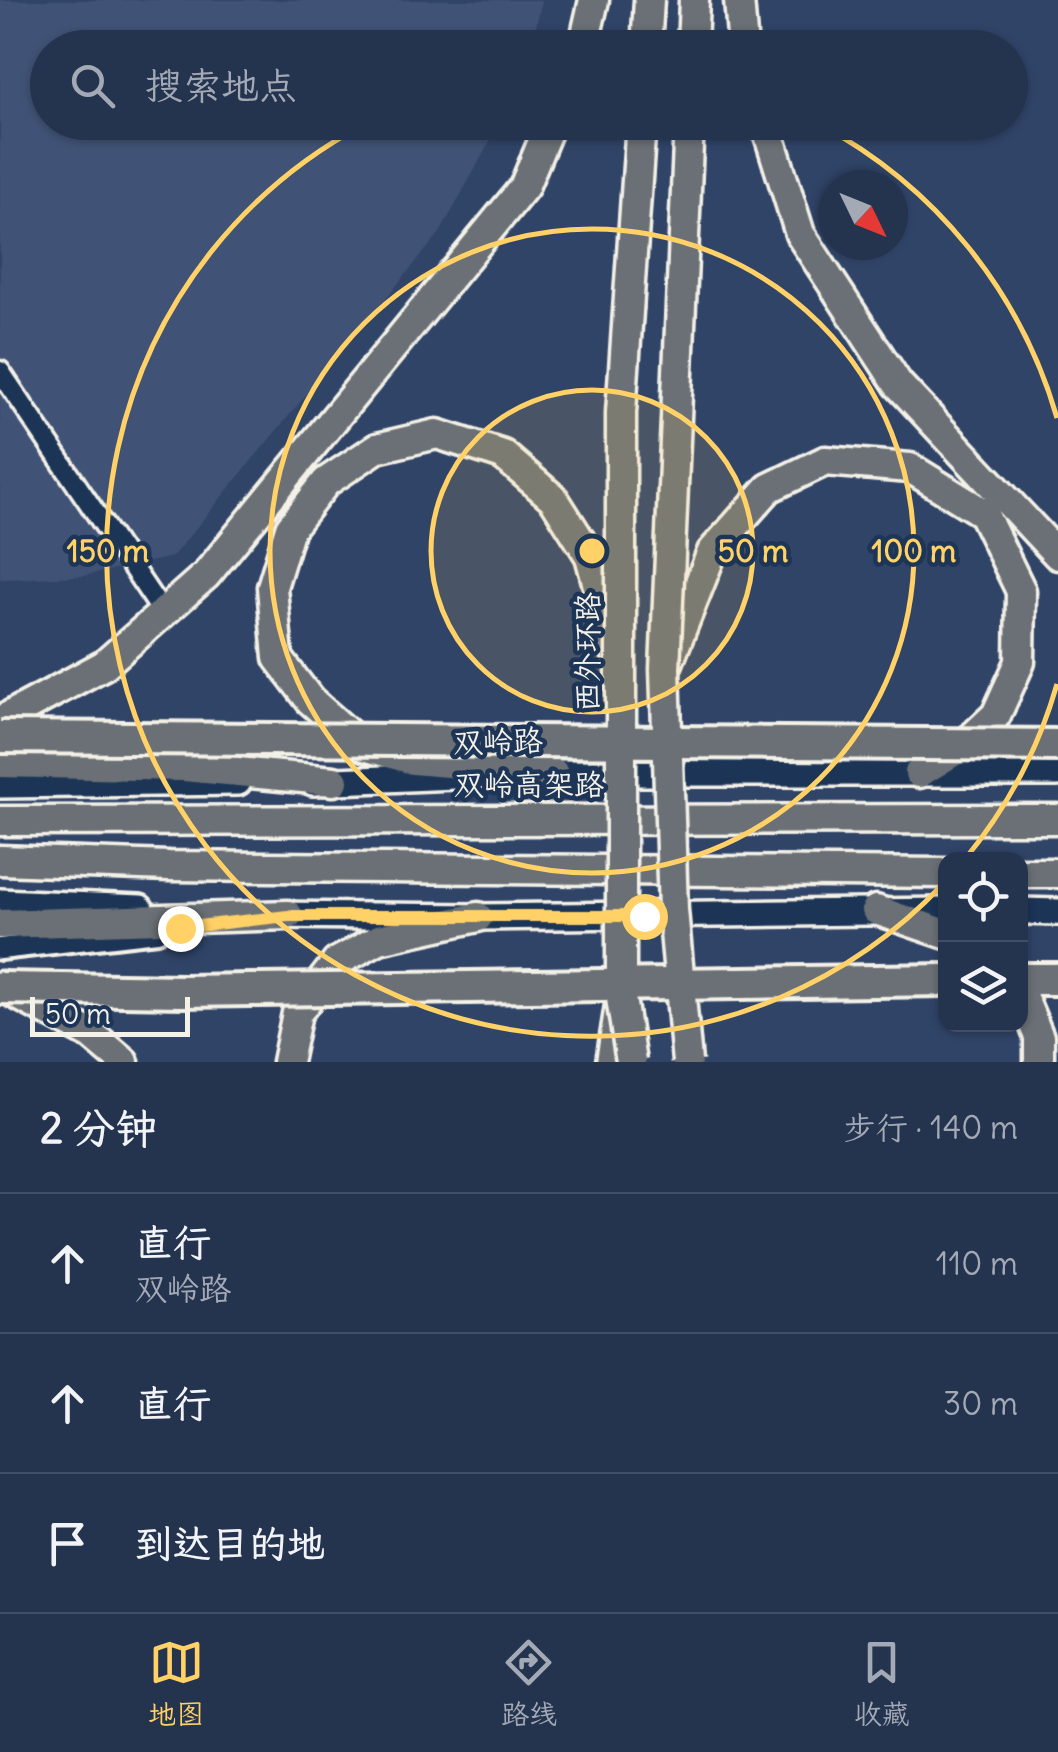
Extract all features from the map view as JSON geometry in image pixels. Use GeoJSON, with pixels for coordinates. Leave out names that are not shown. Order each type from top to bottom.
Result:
{"type":"FeatureCollection","features":[{"type":"Feature","properties":{"kind":"highway"},"geometry":{"type":"LineString","coordinates":[[587,30],[594,0]]}},
{"type":"Feature","properties":{"kind":"highway"},"geometry":{"type":"LineString","coordinates":[[647,30],[649,0]]}},
{"type":"Feature","properties":{"kind":"highway"},"geometry":{"type":"LineString","coordinates":[[693,30],[694,0]]}},
{"type":"Feature","properties":{"kind":"highway"},"geometry":{"type":"LineString","coordinates":[[738,0],[741,30]]}},
{"type":"Feature","properties":{"kind":"highway"},"geometry":{"type":"LineString","coordinates":[[1,724],[104,665],[206,576],[524,186],[543,140]]}},
{"type":"Feature","properties":{"kind":"highway","name":"西外环路"},"geometry":{"type":"LineString","coordinates":[[631,1062],[621,998],[620,413],[639,140]]}},
{"type":"Feature","properties":{"kind":"highway"},"geometry":{"type":"LineString","coordinates":[[686,1062],[673,910],[665,669],[688,140]]}},
{"type":"Feature","properties":{"kind":"highway"},"geometry":{"type":"LineString","coordinates":[[771,140],[800,234],[898,384],[1058,555]]}},
{"type":"Feature","properties":{"kind":"highway"},"geometry":{"type":"LineString","coordinates":[[554,772],[413,760],[360,745],[310,700],[278,658],[272,587],[290,528],[326,482],[377,448],[437,434],[503,455],[554,500],[590,556],[621,672]]}},
{"type":"Feature","properties":{"kind":"highway"},"geometry":{"type":"LineString","coordinates":[[665,669],[712,552],[769,488],[826,461],[910,468],[983,513],[1021,591],[1020,662],[996,714],[963,746],[919,774]]}},
{"type":"Feature","properties":{"kind":"highway"},"geometry":{"type":"LineString","coordinates":[[1,724],[1058,746]]}},
{"type":"Feature","properties":{"kind":"highway"},"geometry":{"type":"LineString","coordinates":[[0,763],[184,767],[334,781]]}},
{"type":"Feature","properties":{"kind":"highway","name":"双岭高架路"},"geometry":{"type":"LineString","coordinates":[[0,821],[1058,819]]}},
{"type":"Feature","properties":{"kind":"highway"},"geometry":{"type":"LineString","coordinates":[[0,860],[169,866],[938,873]]}},
{"type":"Feature","properties":{"kind":"highway"},"geometry":{"type":"LineString","coordinates":[[1028,874],[1058,874]]}},
{"type":"Feature","properties":{"kind":"highway"},"geometry":{"type":"LineString","coordinates":[[673,910],[705,1062]]}},
{"type":"Feature","properties":{"kind":"highway"},"geometry":{"type":"LineString","coordinates":[[876,910],[938,931]]}},
{"type":"Feature","properties":{"kind":"highway"},"geometry":{"type":"LineString","coordinates":[[0,924],[288,916]]}},
{"type":"Feature","properties":{"kind":"highway"},"geometry":{"type":"LineString","coordinates":[[286,1062],[297,1013],[337,962],[379,939],[478,917]]}},
{"type":"Feature","properties":{"kind":"highway"},"geometry":{"type":"LineString","coordinates":[[1028,979],[1058,978]]}},
{"type":"Feature","properties":{"kind":"highway"},"geometry":{"type":"LineString","coordinates":[[0,987],[182,991],[938,980]]}},
{"type":"Feature","properties":{"kind":"highway"},"geometry":{"type":"LineString","coordinates":[[0,987],[92,1034],[124,1062]]}},
{"type":"Feature","properties":{"kind":"highway"},"geometry":{"type":"LineString","coordinates":[[611,1062],[621,998]]}},
{"type":"Feature","properties":{"kind":"highway"},"geometry":{"type":"LineString","coordinates":[[1028,1009],[1040,1037],[1039,1062]]}},
{"type":"Feature","properties":{"kind":"main road","name":"双岭路"},"geometry":{"type":"LineString","coordinates":[[0,785],[334,781],[554,772],[1058,773]]}},
{"type":"Feature","properties":{"kind":"main road"},"geometry":{"type":"LineString","coordinates":[[0,902],[288,916],[938,910]]}},
{"type":"Feature","properties":{"kind":"main road"},"geometry":{"type":"LineString","coordinates":[[1028,911],[1058,912]]}},
{"type":"Feature","properties":{"kind":"street"},"geometry":{"type":"LineString","coordinates":[[0,371],[163,613]]}},
{"type":"Feature","properties":{"kind":"street"},"geometry":{"type":"LineString","coordinates":[[0,949],[288,916]]}},
{"type":"Feature","properties":{"kind":"shaded area"},"geometry":{"type":"Polygon","coordinates":[[[0,0],[542,0],[535,30],[30,30],[30,140],[491,140],[440,233],[172,557],[84,576],[0,579],[0,0]]]}},
{"type":"Feature","properties":{"kind":"route"},"geometry":{"type":"LineString","coordinates":[[180,928],[288,916],[644,916]]}}]}
